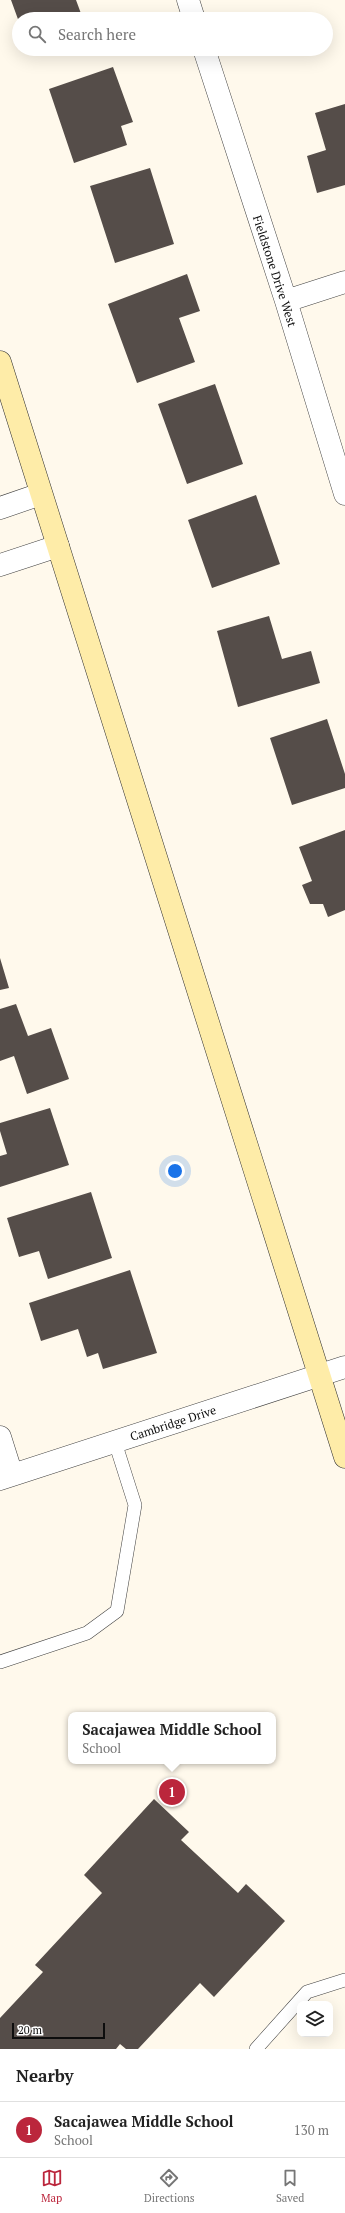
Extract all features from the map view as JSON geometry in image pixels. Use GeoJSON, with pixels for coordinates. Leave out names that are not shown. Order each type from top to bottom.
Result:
{"type":"FeatureCollection","features":[{"type":"Feature","properties":{"kind":"street"},"geometry":{"type":"LineString","coordinates":[[188,0],[192,12]]}},
{"type":"Feature","properties":{"kind":"street","name":"Fieldstone Drive West"},"geometry":{"type":"LineString","coordinates":[[206,56],[286,301],[345,494]]}},
{"type":"Feature","properties":{"kind":"street"},"geometry":{"type":"LineString","coordinates":[[286,301],[345,282]]}},
{"type":"Feature","properties":{"kind":"street"},"geometry":{"type":"LineString","coordinates":[[0,362],[345,1458]]}},
{"type":"Feature","properties":{"kind":"street"},"geometry":{"type":"LineString","coordinates":[[0,508],[42,494]]}},
{"type":"Feature","properties":{"kind":"street"},"geometry":{"type":"LineString","coordinates":[[0,565],[58,546]]}},
{"type":"Feature","properties":{"kind":"street","name":"Cambridge Drive"},"geometry":{"type":"LineString","coordinates":[[6,1477],[345,1366]]}},
{"type":"Feature","properties":{"kind":"street"},"geometry":{"type":"LineString","coordinates":[[0,1437],[6,1477]]}},
{"type":"Feature","properties":{"kind":"lane"},"geometry":{"type":"LineString","coordinates":[[0,1662],[87,1633],[117,1611],[135,1504],[115,1442]]}},
{"type":"Feature","properties":{"kind":"lane"},"geometry":{"type":"LineString","coordinates":[[256,2049],[306,1992],[345,1980]]}},
{"type":"Feature","properties":{"kind":"building"},"geometry":{"type":"Polygon","coordinates":[[[11,0],[76,0],[80,12],[15,12],[11,0]]]}},
{"type":"Feature","properties":{"kind":"building"},"geometry":{"type":"Polygon","coordinates":[[[113,67],[133,122],[121,126],[127,145],[74,163],[49,89],[113,67]]]}},
{"type":"Feature","properties":{"kind":"building"},"geometry":{"type":"Polygon","coordinates":[[[345,104],[345,185],[317,193],[307,156],[326,150],[315,113],[345,104]]]}},
{"type":"Feature","properties":{"kind":"building"},"geometry":{"type":"Polygon","coordinates":[[[150,168],[174,244],[115,263],[90,186],[150,168]]]}},
{"type":"Feature","properties":{"kind":"building"},"geometry":{"type":"Polygon","coordinates":[[[187,274],[200,311],[179,318],[195,362],[137,383],[108,304],[187,274]]]}},
{"type":"Feature","properties":{"kind":"building"},"geometry":{"type":"Polygon","coordinates":[[[215,384],[243,464],[187,484],[158,404],[215,384]]]}},
{"type":"Feature","properties":{"kind":"building"},"geometry":{"type":"Polygon","coordinates":[[[256,495],[280,564],[212,588],[188,520],[256,495]]]}},
{"type":"Feature","properties":{"kind":"building"},"geometry":{"type":"Polygon","coordinates":[[[269,616],[282,659],[311,651],[320,683],[238,707],[217,631],[269,616]]]}},
{"type":"Feature","properties":{"kind":"building"},"geometry":{"type":"Polygon","coordinates":[[[327,719],[345,774],[345,788],[292,805],[270,738],[327,719]]]}},
{"type":"Feature","properties":{"kind":"building"},"geometry":{"type":"Polygon","coordinates":[[[345,830],[345,910],[328,917],[323,904],[310,904],[302,885],[312,881],[299,847],[345,830]]]}},
{"type":"Feature","properties":{"kind":"building"},"geometry":{"type":"Polygon","coordinates":[[[0,958],[9,988],[0,990],[0,958]]]}},
{"type":"Feature","properties":{"kind":"building"},"geometry":{"type":"Polygon","coordinates":[[[16,1004],[28,1036],[51,1028],[69,1079],[27,1094],[14,1056],[0,1061],[0,1009],[16,1004]]]}},
{"type":"Feature","properties":{"kind":"building"},"geometry":{"type":"Polygon","coordinates":[[[50,1108],[69,1165],[0,1187],[0,1156],[7,1154],[0,1131],[0,1123],[50,1108]]]}},
{"type":"Feature","properties":{"kind":"building"},"geometry":{"type":"Polygon","coordinates":[[[91,1192],[112,1258],[48,1279],[39,1251],[19,1257],[7,1218],[91,1192]]]}},
{"type":"Feature","properties":{"kind":"building"},"geometry":{"type":"Polygon","coordinates":[[[130,1270],[157,1353],[103,1369],[98,1353],[87,1357],[78,1329],[41,1341],[29,1303],[130,1270]]]}},
{"type":"Feature","properties":{"kind":"building"},"geometry":{"type":"Polygon","coordinates":[[[154,1799],[189,1832],[181,1840],[238,1893],[246,1884],[285,1921],[214,1997],[200,1983],[138,2049],[126,2049],[120,2044],[116,2049],[0,2049],[0,2018],[43,1972],[35,1965],[102,1893],[84,1875],[154,1799]]]}},
{"type":"Feature","properties":{"kind":"place","name":"Sacajawea Middle School"},"geometry":{"type":"Point","coordinates":[172,1792]}}]}
